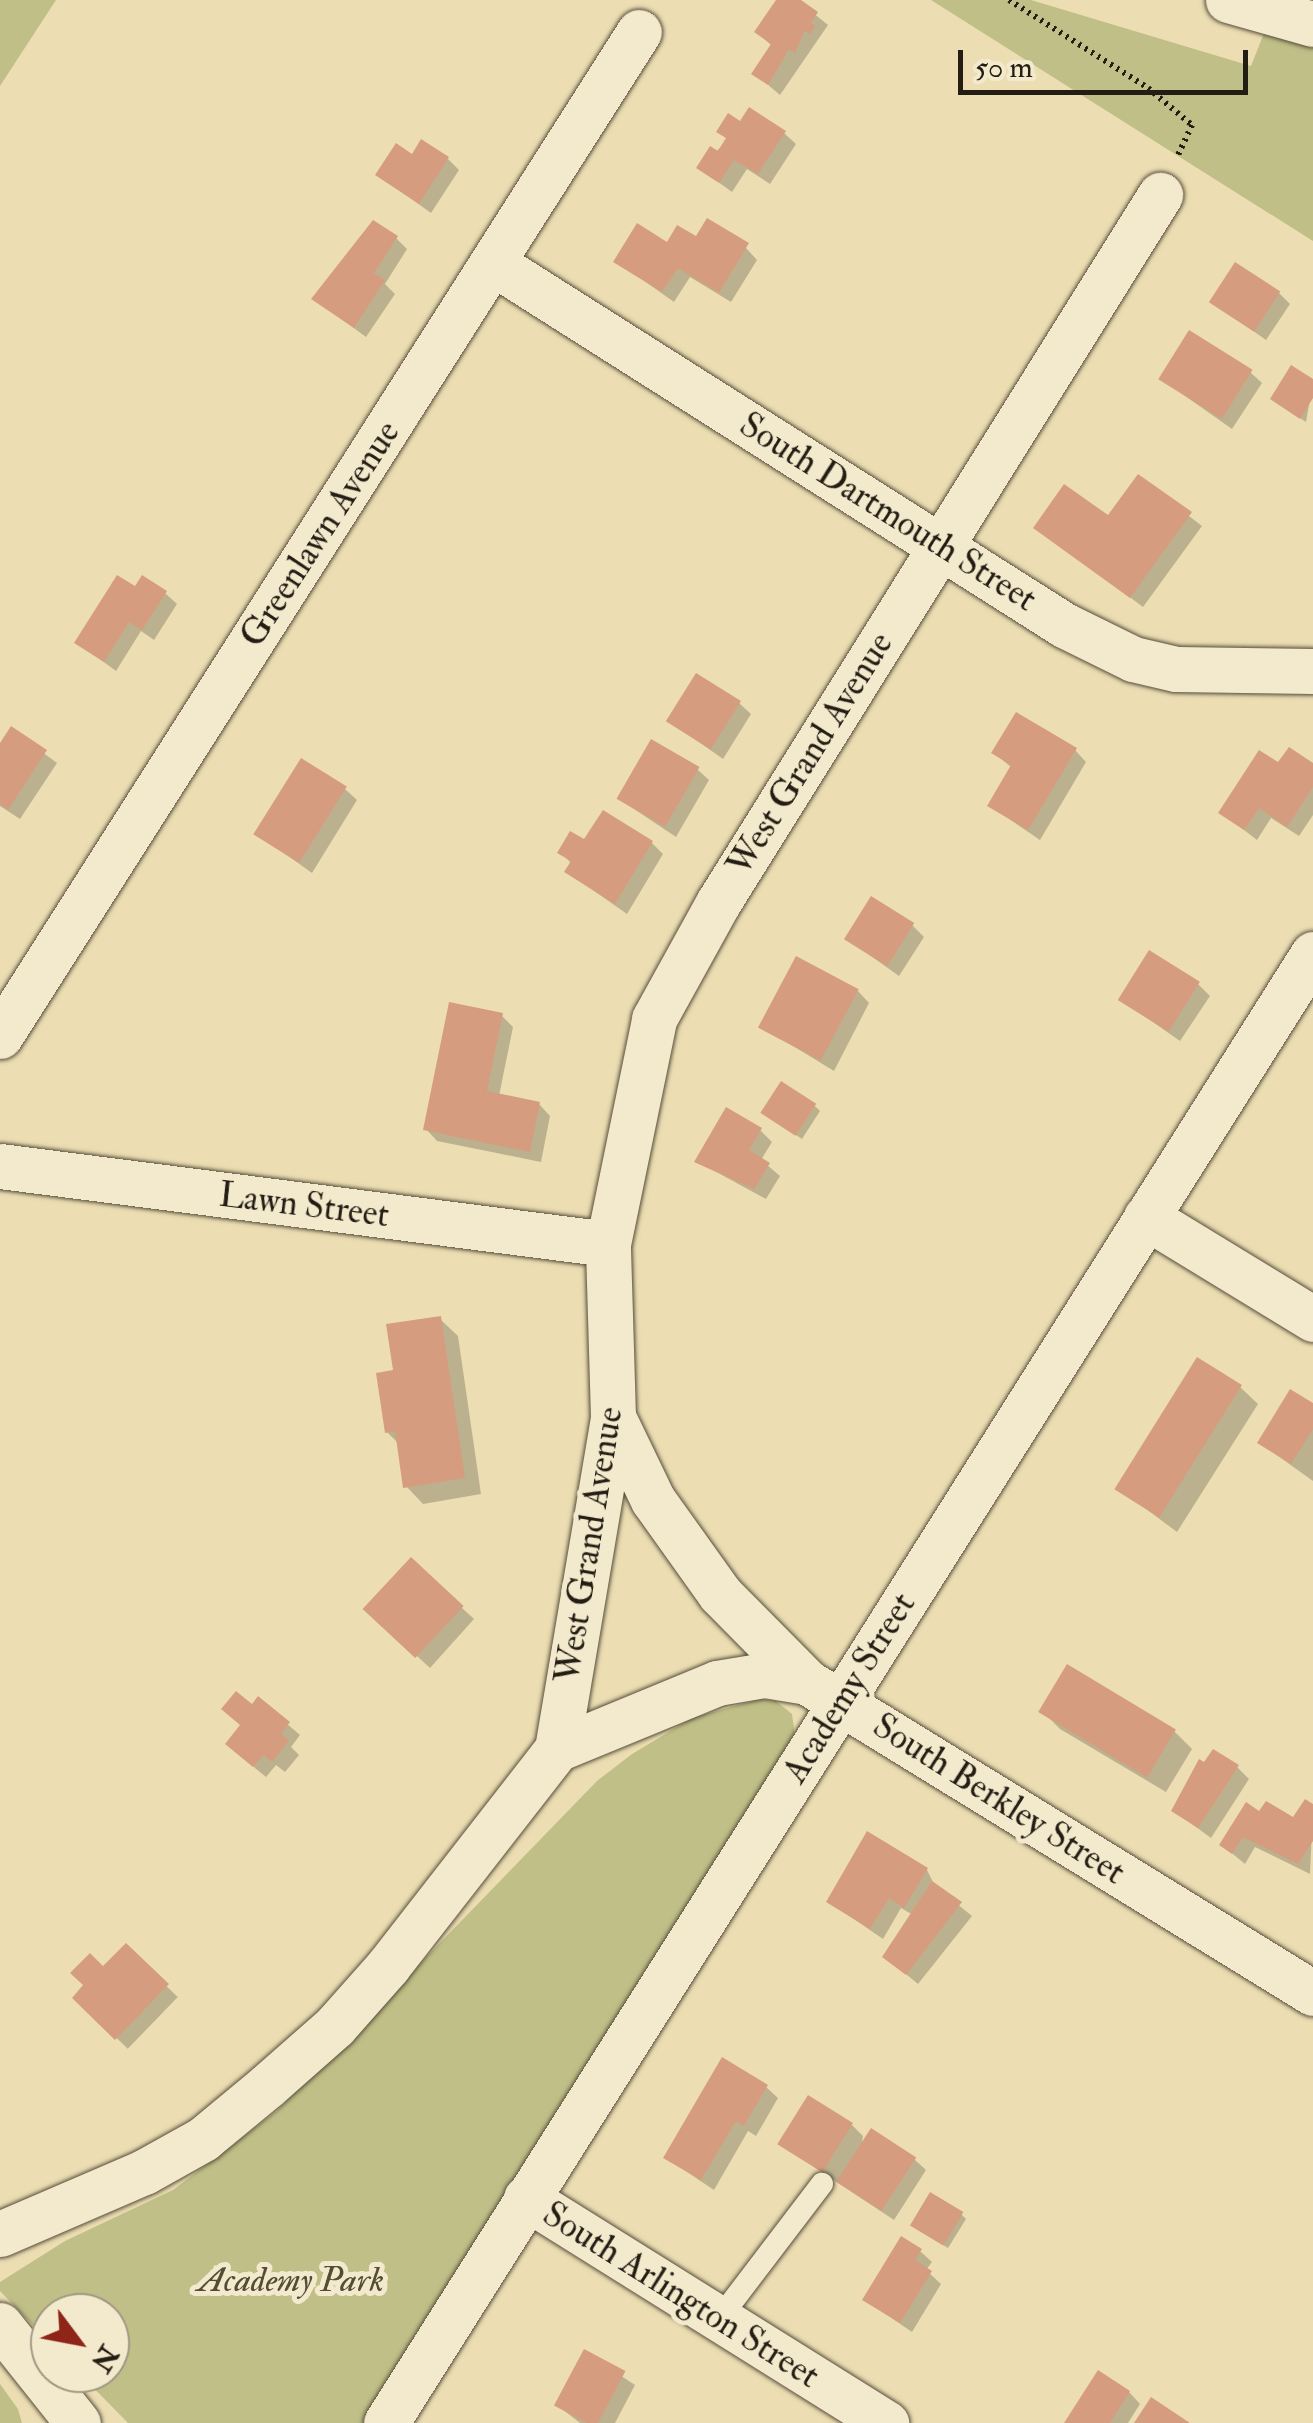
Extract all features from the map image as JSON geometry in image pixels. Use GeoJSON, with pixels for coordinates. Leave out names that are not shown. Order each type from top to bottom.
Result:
{"type":"FeatureCollection","features":[{"type":"Feature","properties":{"kind":"street"},"geometry":{"type":"LineString","coordinates":[[1228,0],[1313,24]]}},
{"type":"Feature","properties":{"kind":"street","name":"Greenlawn Avenue"},"geometry":{"type":"LineString","coordinates":[[0,1036],[639,32]]}},
{"type":"Feature","properties":{"kind":"street","name":"West Grand Avenue"},"geometry":{"type":"LineString","coordinates":[[0,2234],[144,2172],[202,2138],[267,2086],[335,2026],[388,1966],[557,1749],[613,1416],[608,1244],[654,1019],[718,903],[1160,195]]}},
{"type":"Feature","properties":{"kind":"street","name":"South Dartmouth Street"},"geometry":{"type":"LineString","coordinates":[[493,263],[1064,624],[1132,659],[1176,669],[1313,671]]}},
{"type":"Feature","properties":{"kind":"street","name":"Academy Street"},"geometry":{"type":"LineString","coordinates":[[386,2423],[526,2198],[824,1692],[1146,1217],[1313,954]]}},
{"type":"Feature","properties":{"kind":"street","name":"Lawn Street"},"geometry":{"type":"LineString","coordinates":[[0,1166],[608,1244]]}},
{"type":"Feature","properties":{"kind":"street"},"geometry":{"type":"LineString","coordinates":[[1146,1217],[1313,1318]]}},
{"type":"Feature","properties":{"kind":"street"},"geometry":{"type":"LineString","coordinates":[[613,1416],[652,1500],[720,1594],[824,1692]]}},
{"type":"Feature","properties":{"kind":"street","name":"South Berkley Street"},"geometry":{"type":"LineString","coordinates":[[557,1749],[717,1683],[766,1675],[824,1692],[1313,1992]]}},
{"type":"Feature","properties":{"kind":"street","name":"South Arlington Street"},"geometry":{"type":"LineString","coordinates":[[526,2198],[886,2423]]}},
{"type":"Feature","properties":{"kind":"street"},"geometry":{"type":"LineString","coordinates":[[0,2324],[78,2423]]}},
{"type":"Feature","properties":{"kind":"lane"},"geometry":{"type":"LineString","coordinates":[[719,2319],[822,2184]]}},
{"type":"Feature","properties":{"kind":"path"},"geometry":{"type":"LineString","coordinates":[[1009,0],[1148,88],[1192,125],[1160,195]]}},
{"type":"Feature","properties":{"kind":"green space"},"geometry":{"type":"Polygon","coordinates":[[[0,0],[56,0],[0,86],[0,0]]]}},
{"type":"Feature","properties":{"kind":"green space"},"geometry":{"type":"Polygon","coordinates":[[[931,0],[1031,0],[1251,66],[1264,33],[1313,46],[1313,241],[931,0]]]}},
{"type":"Feature","properties":{"kind":"green space","name":"Academy Park"},"geometry":{"type":"Polygon","coordinates":[[[760,1699],[776,1701],[792,1714],[796,1743],[370,2423],[128,2423],[99,2393],[130,2393],[130,2293],[30,2293],[30,2322],[0,2291],[0,2282],[65,2241],[173,2190],[277,2111],[597,1781],[632,1754],[692,1718],[760,1699]]]}},
{"type":"Feature","properties":{"kind":"green space"},"geometry":{"type":"Polygon","coordinates":[[[0,2384],[18,2409],[22,2423],[0,2423],[0,2384]]]}},
{"type":"Feature","properties":{"kind":"building"},"geometry":{"type":"Polygon","coordinates":[[[776,0],[801,0],[818,12],[810,34],[804,31],[795,53],[789,49],[768,85],[751,74],[771,44],[754,32],[776,0]]]}},
{"type":"Feature","properties":{"kind":"building"},"geometry":{"type":"Polygon","coordinates":[[[749,107],[786,131],[758,174],[734,160],[719,183],[696,168],[710,146],[718,151],[726,138],[716,132],[728,113],[740,121],[749,107]]]}},
{"type":"Feature","properties":{"kind":"building"},"geometry":{"type":"Polygon","coordinates":[[[421,139],[449,157],[419,204],[375,175],[396,143],[412,154],[421,139]]]}},
{"type":"Feature","properties":{"kind":"building"},"geometry":{"type":"Polygon","coordinates":[[[707,218],[749,243],[719,293],[678,268],[662,292],[613,262],[637,223],[667,242],[677,225],[696,236],[707,218]]]}},
{"type":"Feature","properties":{"kind":"building"},"geometry":{"type":"Polygon","coordinates":[[[373,220],[398,236],[374,273],[385,280],[354,328],[311,299],[373,220]]]}},
{"type":"Feature","properties":{"kind":"building"},"geometry":{"type":"Polygon","coordinates":[[[1235,262],[1280,291],[1254,332],[1209,302],[1235,262]]]}},
{"type":"Feature","properties":{"kind":"building"},"geometry":{"type":"Polygon","coordinates":[[[1189,330],[1253,370],[1222,419],[1158,379],[1189,330]]]}},
{"type":"Feature","properties":{"kind":"building"},"geometry":{"type":"Polygon","coordinates":[[[1291,365],[1313,379],[1313,398],[1300,419],[1270,399],[1291,365]]]}},
{"type":"Feature","properties":{"kind":"building"},"geometry":{"type":"Polygon","coordinates":[[[1138,474],[1192,512],[1130,598],[1033,528],[1064,484],[1108,515],[1138,474]]]}},
{"type":"Feature","properties":{"kind":"building"},"geometry":{"type":"Polygon","coordinates":[[[117,575],[135,586],[142,575],[167,591],[142,630],[129,622],[104,662],[74,643],[117,575]]]}},
{"type":"Feature","properties":{"kind":"building"},"geometry":{"type":"Polygon","coordinates":[[[696,673],[741,701],[711,749],[666,721],[696,673]]]}},
{"type":"Feature","properties":{"kind":"building"},"geometry":{"type":"Polygon","coordinates":[[[1016,712],[1077,748],[1028,830],[987,806],[1011,765],[991,753],[1016,712]]]}},
{"type":"Feature","properties":{"kind":"building"},"geometry":{"type":"Polygon","coordinates":[[[11,726],[47,750],[8,810],[0,804],[0,743],[11,726]]]}},
{"type":"Feature","properties":{"kind":"building"},"geometry":{"type":"Polygon","coordinates":[[[651,739],[699,767],[665,827],[616,799],[651,739]]]}},
{"type":"Feature","properties":{"kind":"building"},"geometry":{"type":"Polygon","coordinates":[[[1289,747],[1313,763],[1313,787],[1287,827],[1259,808],[1244,830],[1218,813],[1259,750],[1278,762],[1289,747]]]}},
{"type":"Feature","properties":{"kind":"building"},"geometry":{"type":"Polygon","coordinates":[[[301,758],[347,787],[299,863],[253,834],[301,758]]]}},
{"type":"Feature","properties":{"kind":"building"},"geometry":{"type":"Polygon","coordinates":[[[603,810],[653,841],[615,904],[564,872],[571,861],[557,853],[570,831],[584,839],[603,810]]]}},
{"type":"Feature","properties":{"kind":"building"},"geometry":{"type":"Polygon","coordinates":[[[871,896],[914,923],[887,966],[844,939],[871,896]]]}},
{"type":"Feature","properties":{"kind":"building"},"geometry":{"type":"Polygon","coordinates":[[[1149,950],[1200,982],[1169,1032],[1118,1000],[1149,950]]]}},
{"type":"Feature","properties":{"kind":"building"},"geometry":{"type":"Polygon","coordinates":[[[796,956],[859,989],[821,1061],[758,1028],[796,956]]]}},
{"type":"Feature","properties":{"kind":"building"},"geometry":{"type":"Polygon","coordinates":[[[449,1002],[503,1013],[487,1091],[540,1102],[530,1152],[423,1130],[449,1002]]]}},
{"type":"Feature","properties":{"kind":"building"},"geometry":{"type":"Polygon","coordinates":[[[781,1081],[816,1104],[796,1136],[760,1113],[781,1081]]]}},
{"type":"Feature","properties":{"kind":"building"},"geometry":{"type":"Polygon","coordinates":[[[726,1107],[762,1128],[749,1150],[770,1163],[754,1189],[694,1162],[726,1107]]]}},
{"type":"Feature","properties":{"kind":"building"},"geometry":{"type":"Polygon","coordinates":[[[441,1316],[465,1478],[403,1488],[395,1431],[385,1433],[376,1373],[393,1370],[386,1324],[441,1316]]]}},
{"type":"Feature","properties":{"kind":"building"},"geometry":{"type":"Polygon","coordinates":[[[1197,1357],[1242,1385],[1159,1517],[1114,1489],[1197,1357]]]}},
{"type":"Feature","properties":{"kind":"building"},"geometry":{"type":"Polygon","coordinates":[[[1290,1389],[1313,1403],[1313,1429],[1291,1464],[1257,1443],[1290,1389]]]}},
{"type":"Feature","properties":{"kind":"building"},"geometry":{"type":"Polygon","coordinates":[[[411,1557],[464,1606],[415,1658],[363,1609],[411,1557]]]}},
{"type":"Feature","properties":{"kind":"building"},"geometry":{"type":"Polygon","coordinates":[[[1067,1664],[1176,1729],[1147,1777],[1038,1712],[1067,1664]]]}},
{"type":"Feature","properties":{"kind":"building"},"geometry":{"type":"Polygon","coordinates":[[[236,1691],[252,1704],[258,1696],[290,1722],[281,1734],[289,1741],[272,1762],[264,1755],[253,1767],[225,1744],[240,1725],[221,1709],[236,1691]]]}},
{"type":"Feature","properties":{"kind":"building"},"geometry":{"type":"Polygon","coordinates":[[[1213,1749],[1239,1765],[1198,1828],[1171,1811],[1199,1759],[1204,1762],[1213,1749]]]}},
{"type":"Feature","properties":{"kind":"building"},"geometry":{"type":"Polygon","coordinates":[[[1305,1799],[1313,1804],[1313,1841],[1298,1864],[1243,1837],[1232,1854],[1219,1845],[1246,1802],[1259,1811],[1266,1801],[1293,1817],[1305,1799]]]}},
{"type":"Feature","properties":{"kind":"building"},"geometry":{"type":"Polygon","coordinates":[[[867,1831],[928,1868],[904,1908],[889,1898],[870,1929],[826,1902],[867,1831]]]}},
{"type":"Feature","properties":{"kind":"building"},"geometry":{"type":"Polygon","coordinates":[[[932,1881],[962,1902],[906,1975],[882,1957],[932,1881]]]}},
{"type":"Feature","properties":{"kind":"building"},"geometry":{"type":"Polygon","coordinates":[[[126,1943],[169,1984],[115,2040],[72,1998],[83,1985],[70,1973],[90,1953],[103,1966],[126,1943]]]}},
{"type":"Feature","properties":{"kind":"building"},"geometry":{"type":"Polygon","coordinates":[[[722,2057],[768,2085],[744,2126],[736,2121],[701,2180],[663,2158],[722,2057]]]}},
{"type":"Feature","properties":{"kind":"building"},"geometry":{"type":"Polygon","coordinates":[[[808,2095],[853,2123],[822,2172],[777,2144],[808,2095]]]}},
{"type":"Feature","properties":{"kind":"building"},"geometry":{"type":"Polygon","coordinates":[[[871,2128],[916,2157],[881,2211],[836,2182],[871,2128]]]}},
{"type":"Feature","properties":{"kind":"building"},"geometry":{"type":"Polygon","coordinates":[[[930,2192],[963,2212],[943,2246],[910,2225],[930,2192]]]}},
{"type":"Feature","properties":{"kind":"building"},"geometry":{"type":"Polygon","coordinates":[[[901,2236],[922,2249],[915,2260],[932,2271],[900,2323],[862,2300],[901,2236]]]}},
{"type":"Feature","properties":{"kind":"building"},"geometry":{"type":"Polygon","coordinates":[[[584,2349],[625,2371],[598,2423],[587,2423],[554,2406],[584,2349]]]}},
{"type":"Feature","properties":{"kind":"building"},"geometry":{"type":"Polygon","coordinates":[[[1098,2370],[1130,2391],[1110,2423],[1064,2423],[1098,2370]]]}},
{"type":"Feature","properties":{"kind":"building"},"geometry":{"type":"Polygon","coordinates":[[[1151,2397],[1190,2423],[1134,2423],[1151,2397]]]}}]}
